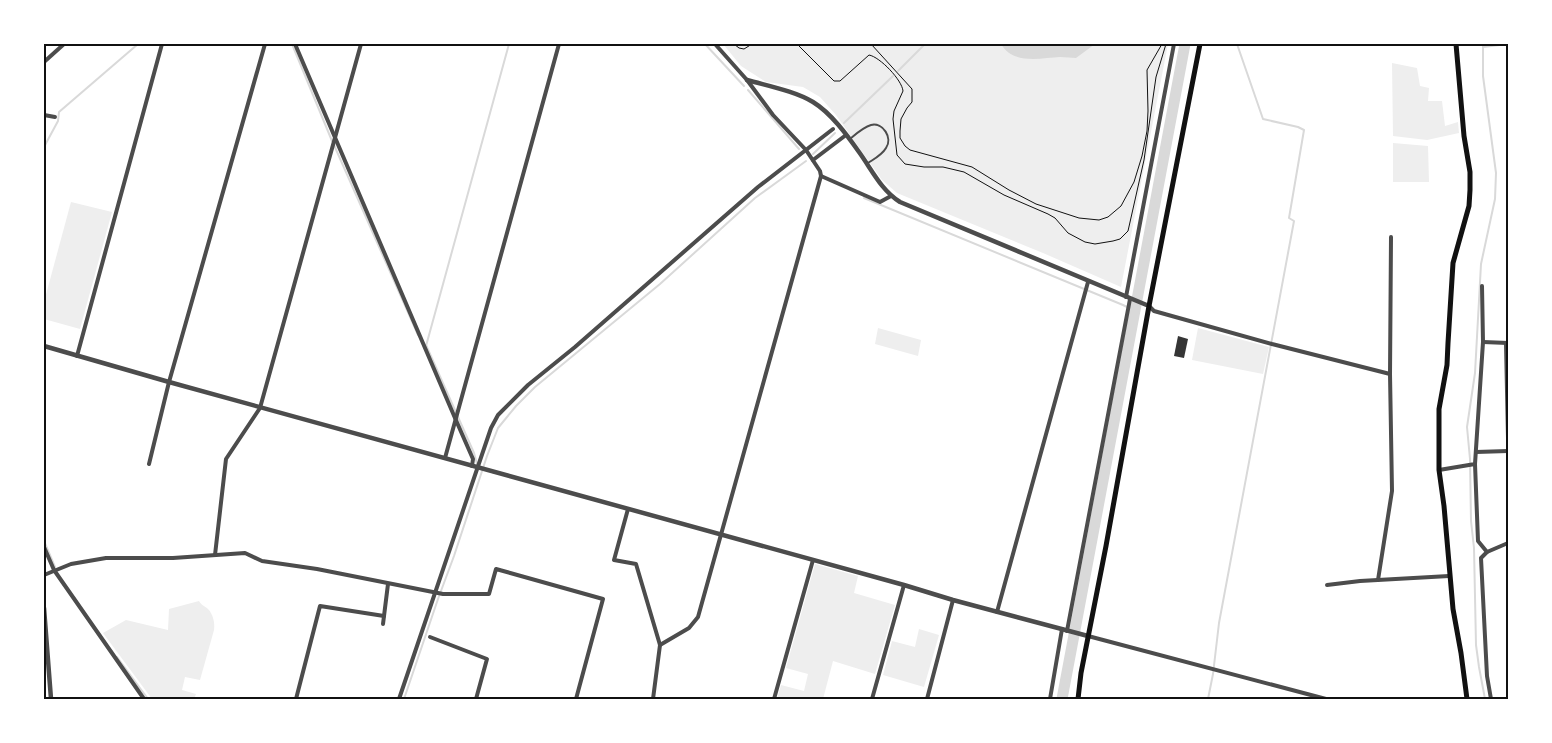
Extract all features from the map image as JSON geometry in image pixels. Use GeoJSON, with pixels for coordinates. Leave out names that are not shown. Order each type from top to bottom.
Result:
{"type":"FeatureCollection","features":[{"type":"Feature","properties":{"kind":"main road"},"geometry":{"type":"LineString","coordinates":[[1078,699],[1149,306],[1200,44]]}},
{"type":"Feature","properties":{"kind":"main road"},"geometry":{"type":"LineString","coordinates":[[1456,44],[1464,136],[1470,172],[1470,190],[1469,206],[1453,263],[1447,365],[1439,409],[1438,470],[1444,506],[1453,610],[1467,699]]}},
{"type":"Feature","properties":{"kind":"street"},"geometry":{"type":"LineString","coordinates":[[44,62],[64,44]]}},
{"type":"Feature","properties":{"kind":"street"},"geometry":{"type":"LineString","coordinates":[[77,356],[162,44]]}},
{"type":"Feature","properties":{"kind":"street"},"geometry":{"type":"LineString","coordinates":[[149,464],[169,382],[265,44]]}},
{"type":"Feature","properties":{"kind":"street"},"geometry":{"type":"LineString","coordinates":[[296,44],[475,466]]}},
{"type":"Feature","properties":{"kind":"street"},"geometry":{"type":"LineString","coordinates":[[215,555],[226,459],[260,408],[361,44]]}},
{"type":"Feature","properties":{"kind":"street"},"geometry":{"type":"LineString","coordinates":[[444,458],[559,44]]}},
{"type":"Feature","properties":{"kind":"street"},"geometry":{"type":"LineString","coordinates":[[715,44],[747,80],[773,115],[806,150],[821,176],[880,202],[891,196]]}},
{"type":"Feature","properties":{"kind":"street"},"geometry":{"type":"LineString","coordinates":[[1050,699],[1065,630],[1128,298],[1174,44]]}},
{"type":"Feature","properties":{"kind":"street"},"geometry":{"type":"LineString","coordinates":[[747,80],[800,96],[828,114],[848,137],[883,188],[891,196],[911,208],[1149,306],[1154,312],[1390,374]]}},
{"type":"Feature","properties":{"kind":"street"},"geometry":{"type":"LineString","coordinates":[[44,115],[56,117]]}},
{"type":"Feature","properties":{"kind":"street"},"geometry":{"type":"LineString","coordinates":[[399,699],[475,466],[498,415],[528,385],[598,327],[758,187],[833,129]]}},
{"type":"Feature","properties":{"kind":"street"},"geometry":{"type":"LineString","coordinates":[[813,160],[848,137]]}},
{"type":"Feature","properties":{"kind":"street"},"geometry":{"type":"LineString","coordinates":[[660,645],[689,628],[698,617],[821,176]]}},
{"type":"Feature","properties":{"kind":"street"},"geometry":{"type":"LineString","coordinates":[[1378,580],[1392,491],[1390,374],[1391,237]]}},
{"type":"Feature","properties":{"kind":"street"},"geometry":{"type":"LineString","coordinates":[[997,612],[1088,282]]}},
{"type":"Feature","properties":{"kind":"street"},"geometry":{"type":"LineString","coordinates":[[1482,286],[1483,342],[1475,464],[1478,541],[1487,552]]}},
{"type":"Feature","properties":{"kind":"street"},"geometry":{"type":"LineString","coordinates":[[1483,342],[1507,344],[1508,438]]}},
{"type":"Feature","properties":{"kind":"street"},"geometry":{"type":"LineString","coordinates":[[44,346],[260,408],[721,534],[953,600],[1326,699]]}},
{"type":"Feature","properties":{"kind":"street"},"geometry":{"type":"LineString","coordinates":[[1476,452],[1508,450]]}},
{"type":"Feature","properties":{"kind":"street"},"geometry":{"type":"LineString","coordinates":[[1438,470],[1475,464]]}},
{"type":"Feature","properties":{"kind":"street"},"geometry":{"type":"LineString","coordinates":[[628,509],[614,560],[636,564],[660,645],[653,699]]}},
{"type":"Feature","properties":{"kind":"street"},"geometry":{"type":"LineString","coordinates":[[1491,699],[1487,676],[1481,558],[1487,552],[1508,543]]}},
{"type":"Feature","properties":{"kind":"street"},"geometry":{"type":"LineString","coordinates":[[44,547],[54,570],[144,699]]}},
{"type":"Feature","properties":{"kind":"street"},"geometry":{"type":"LineString","coordinates":[[44,574],[71,564],[106,558],[173,558],[246,553],[262,561],[317,569],[434,593],[489,594],[496,569],[602,599],[576,699]]}},
{"type":"Feature","properties":{"kind":"street"},"geometry":{"type":"LineString","coordinates":[[774,699],[813,560]]}},
{"type":"Feature","properties":{"kind":"street"},"geometry":{"type":"LineString","coordinates":[[1327,585],[1449,576]]}},
{"type":"Feature","properties":{"kind":"street"},"geometry":{"type":"LineString","coordinates":[[383,624],[388,584]]}},
{"type":"Feature","properties":{"kind":"street"},"geometry":{"type":"LineString","coordinates":[[872,699],[904,585]]}},
{"type":"Feature","properties":{"kind":"street"},"geometry":{"type":"LineString","coordinates":[[927,699],[953,600]]}},
{"type":"Feature","properties":{"kind":"street"},"geometry":{"type":"LineString","coordinates":[[296,699],[320,606],[384,616]]}},
{"type":"Feature","properties":{"kind":"street"},"geometry":{"type":"LineString","coordinates":[[44,608],[51,699]]}},
{"type":"Feature","properties":{"kind":"street"},"geometry":{"type":"LineString","coordinates":[[430,637],[487,659],[476,699]]}},
{"type":"Feature","properties":{"kind":"lane"},"geometry":{"type":"LineString","coordinates":[[848,137],[877,124],[887,134],[889,140],[885,150],[867,164]]}},
{"type":"Feature","properties":{"kind":"path"},"geometry":{"type":"LineString","coordinates":[[734,44],[744,49],[752,44]]}},
{"type":"Feature","properties":{"kind":"path"},"geometry":{"type":"LineString","coordinates":[[797,44],[834,81],[840,81],[869,55],[878,58],[901,82],[903,91],[893,118],[898,155],[906,164],[924,167],[943,167],[964,172],[1004,195],[1048,214],[1071,236],[1095,244],[1120,239],[1128,231],[1144,160],[1156,76],[1166,44]]}},
{"type":"Feature","properties":{"kind":"path"},"geometry":{"type":"LineString","coordinates":[[871,44],[912,89],[912,102],[901,119],[900,125],[900,138],[905,146],[916,152],[972,168],[1036,204],[1090,220],[1108,217],[1121,206],[1134,182],[1142,156],[1146,131],[1148,111],[1146,70],[1162,44]]}},
{"type":"Feature","properties":{"kind":"shaded area"},"geometry":{"type":"Polygon","coordinates":[[[723,44],[1168,44],[1121,287],[897,193],[882,180],[836,115],[820,97],[803,87],[766,82],[741,66],[723,44]]]}},
{"type":"Feature","properties":{"kind":"shaded area"},"geometry":{"type":"Polygon","coordinates":[[[1001,44],[1095,44],[1076,58],[1028,59],[1013,55],[1006,51],[1001,44]]]}},
{"type":"Feature","properties":{"kind":"shaded area"},"geometry":{"type":"Polygon","coordinates":[[[1392,63],[1417,68],[1420,86],[1429,88],[1428,101],[1442,101],[1445,126],[1458,122],[1459,133],[1427,140],[1393,136],[1392,63]]]}},
{"type":"Feature","properties":{"kind":"shaded area"},"geometry":{"type":"Polygon","coordinates":[[[1393,143],[1428,146],[1429,182],[1393,182],[1393,143]]]}},
{"type":"Feature","properties":{"kind":"shaded area"},"geometry":{"type":"Polygon","coordinates":[[[71,202],[112,212],[80,329],[44,319],[44,302],[71,202]]]}},
{"type":"Feature","properties":{"kind":"shaded area"},"geometry":{"type":"Polygon","coordinates":[[[878,328],[921,340],[918,356],[875,344],[878,328]]]}},
{"type":"Feature","properties":{"kind":"shaded area"},"geometry":{"type":"Polygon","coordinates":[[[1198,328],[1269,347],[1263,374],[1192,360],[1198,328]]]}},
{"type":"Feature","properties":{"kind":"shaded area"},"geometry":{"type":"Polygon","coordinates":[[[815,564],[858,576],[854,593],[895,605],[875,674],[833,661],[823,699],[777,699],[781,685],[804,691],[808,674],[786,668],[815,564]]]}},
{"type":"Feature","properties":{"kind":"shaded area"},"geometry":{"type":"Polygon","coordinates":[[[199,601],[211,613],[214,630],[200,680],[185,677],[182,690],[196,694],[194,699],[152,699],[103,633],[126,620],[168,630],[169,609],[199,601]]]}},
{"type":"Feature","properties":{"kind":"shaded area"},"geometry":{"type":"Polygon","coordinates":[[[919,629],[939,635],[924,687],[883,675],[892,641],[915,647],[919,629]]]}},
{"type":"Feature","properties":{"kind":"building"},"geometry":{"type":"Polygon","coordinates":[[[1178,336],[1188,339],[1184,358],[1174,356],[1178,336]]]}},
{"type":"Feature","properties":{"kind":"waterway"},"geometry":{"type":"LineString","coordinates":[[44,147],[58,121],[59,112],[138,44]]}},
{"type":"Feature","properties":{"kind":"waterway"},"geometry":{"type":"LineString","coordinates":[[292,44],[332,141]]}},
{"type":"Feature","properties":{"kind":"waterway"},"geometry":{"type":"LineString","coordinates":[[426,346],[509,44]]}},
{"type":"Feature","properties":{"kind":"waterway"},"geometry":{"type":"LineString","coordinates":[[705,44],[744,86]]}},
{"type":"Feature","properties":{"kind":"waterway"},"geometry":{"type":"LineString","coordinates":[[898,71],[925,44]]}},
{"type":"Feature","properties":{"kind":"waterway"},"geometry":{"type":"LineString","coordinates":[[1062,699],[1185,44]]}},
{"type":"Feature","properties":{"kind":"waterway"},"geometry":{"type":"LineString","coordinates":[[1208,699],[1219,623],[1294,221],[1289,218],[1304,130],[1263,119],[1237,44]]}},
{"type":"Feature","properties":{"kind":"waterway"},"geometry":{"type":"LineString","coordinates":[[1483,44],[1483,76],[1496,173],[1495,199],[1481,264],[1475,373],[1467,427],[1474,548],[1476,645],[1485,699]]}},
{"type":"Feature","properties":{"kind":"waterway"},"geometry":{"type":"LineString","coordinates":[[1483,47],[1508,44]]}},
{"type":"Feature","properties":{"kind":"waterway"},"geometry":{"type":"LineString","coordinates":[[844,123],[893,76]]}},
{"type":"Feature","properties":{"kind":"waterway"},"geometry":{"type":"LineString","coordinates":[[748,90],[799,149]]}},
{"type":"Feature","properties":{"kind":"waterway"},"geometry":{"type":"LineString","coordinates":[[813,154],[835,133]]}},
{"type":"Feature","properties":{"kind":"waterway"},"geometry":{"type":"LineString","coordinates":[[334,145],[418,335]]}},
{"type":"Feature","properties":{"kind":"waterway"},"geometry":{"type":"LineString","coordinates":[[404,699],[498,428],[535,387],[660,284],[755,198],[806,161]]}},
{"type":"Feature","properties":{"kind":"waterway"},"geometry":{"type":"LineString","coordinates":[[864,198],[1135,311]]}},
{"type":"Feature","properties":{"kind":"waterway"},"geometry":{"type":"LineString","coordinates":[[426,345],[474,453],[477,464]]}},
{"type":"Feature","properties":{"kind":"waterway"},"geometry":{"type":"LineString","coordinates":[[44,541],[55,567]]}},
{"type":"Feature","properties":{"kind":"waterway"},"geometry":{"type":"LineString","coordinates":[[117,657],[148,699]]}}]}
